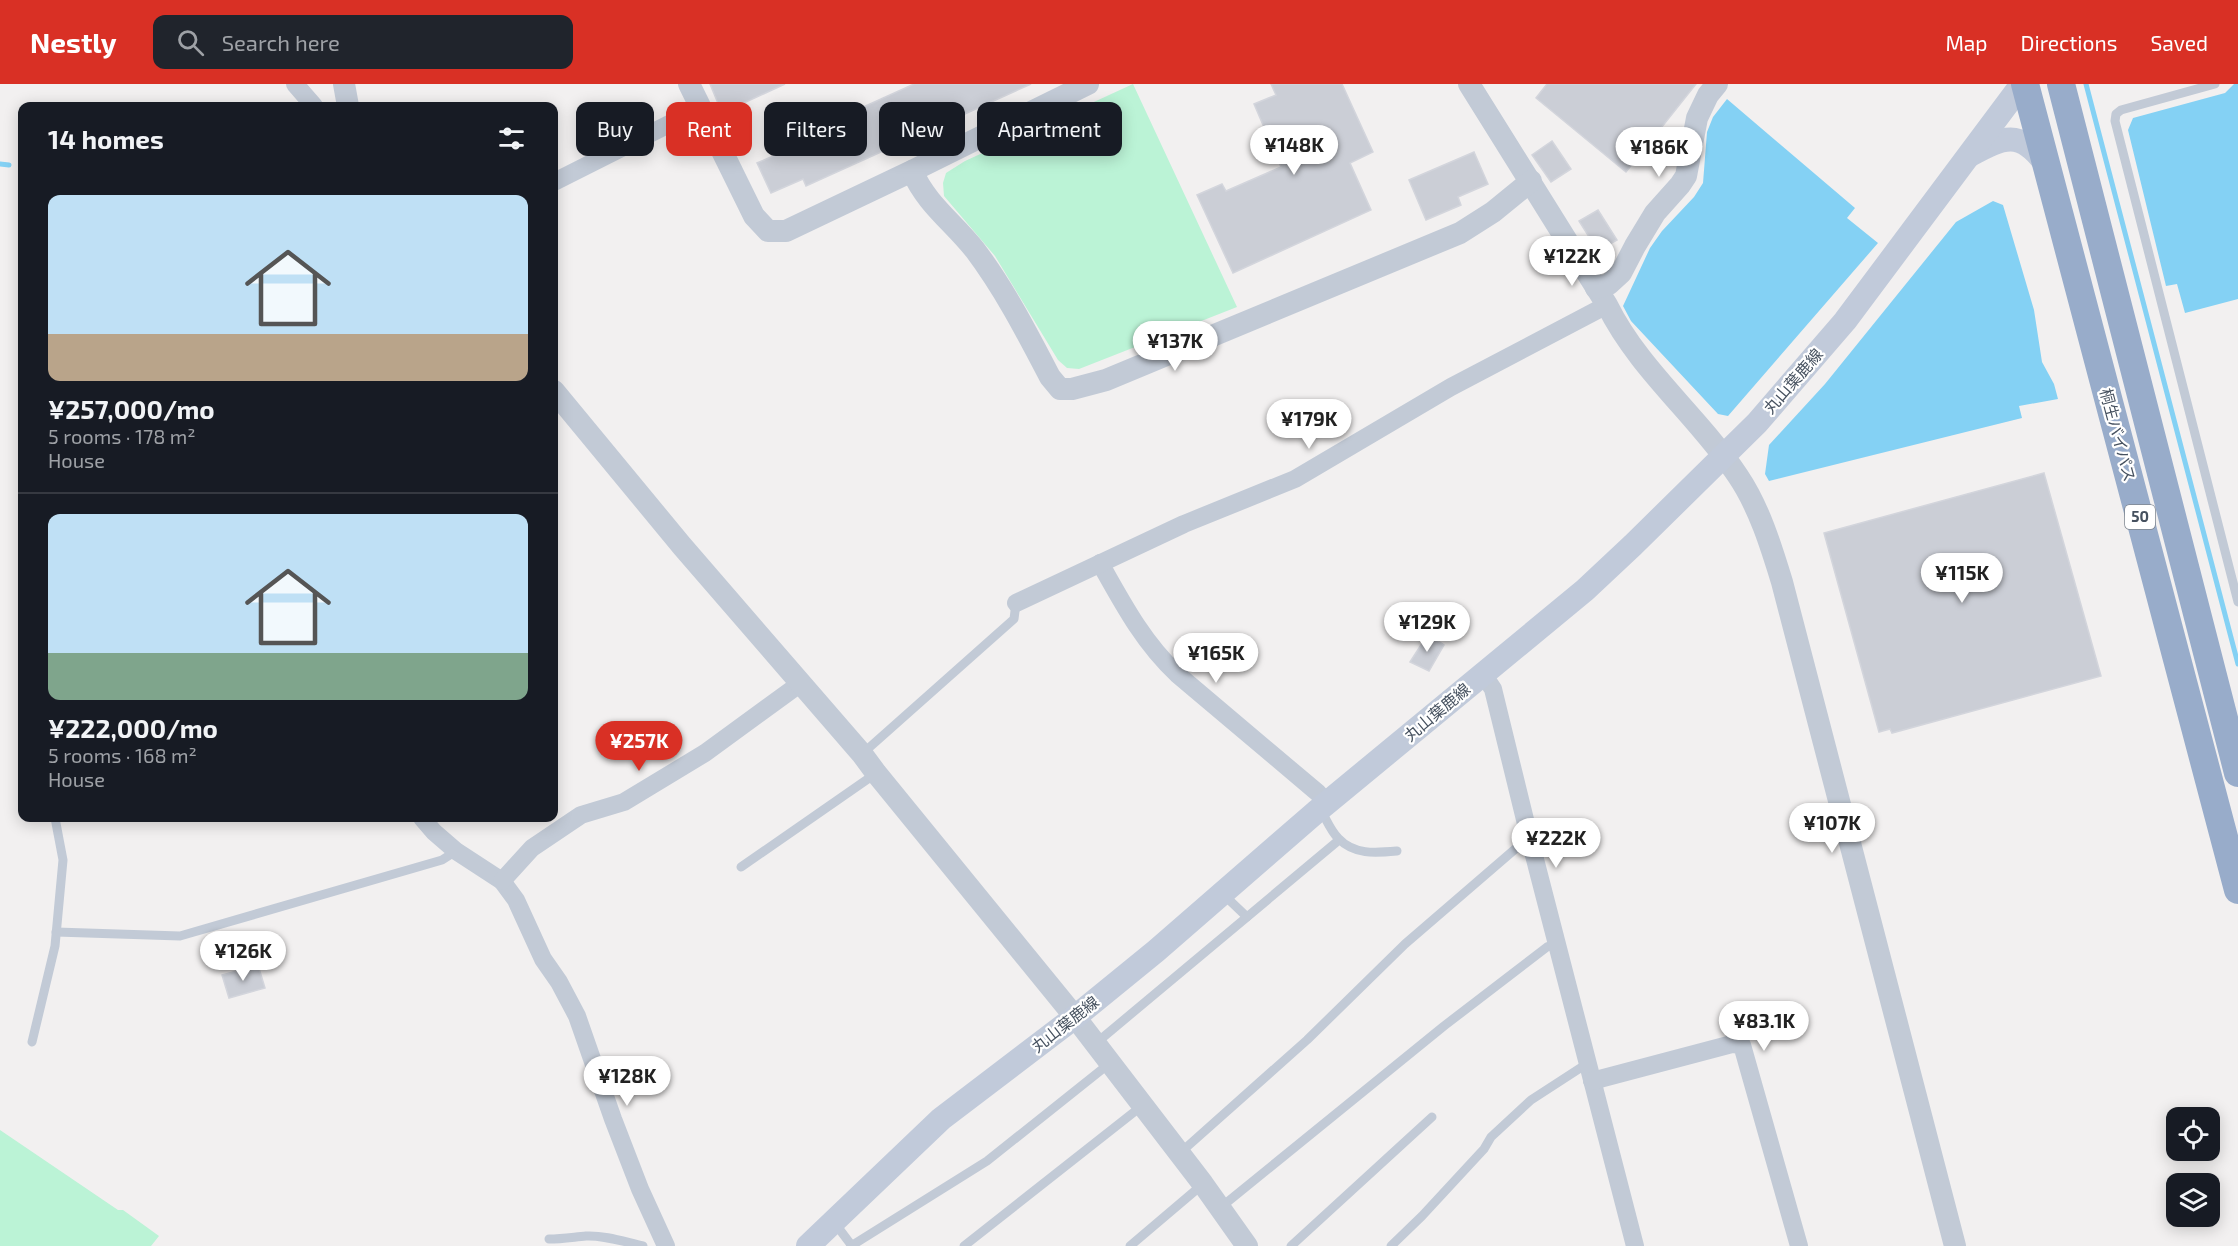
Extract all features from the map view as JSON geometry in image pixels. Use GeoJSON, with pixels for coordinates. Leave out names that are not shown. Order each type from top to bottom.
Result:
{"type":"FeatureCollection","features":[{"type":"Feature","properties":{"kind":"highway","name":"桐生バイパス"},"geometry":{"type":"LineString","coordinates":[[2024,84],[2238,890]]}},
{"type":"Feature","properties":{"kind":"highway","name":"桐生バイパス"},"geometry":{"type":"LineString","coordinates":[[2061,84],[2238,773]]}},
{"type":"Feature","properties":{"kind":"main road","name":"丸山葉鹿線"},"geometry":{"type":"LineString","coordinates":[[811,1245],[941,1119],[1075,1017],[1323,806],[1585,590],[1633,545],[1756,423],[1845,321],[2024,84]]}},
{"type":"Feature","properties":{"kind":"main road"},"geometry":{"type":"LineString","coordinates":[[1968,156],[2003,140],[2024,141],[2045,163]]}},
{"type":"Feature","properties":{"kind":"street"},"geometry":{"type":"LineString","coordinates":[[295,84],[311,102]]}},
{"type":"Feature","properties":{"kind":"street"},"geometry":{"type":"LineString","coordinates":[[345,84],[347,102]]}},
{"type":"Feature","properties":{"kind":"street"},"geometry":{"type":"LineString","coordinates":[[689,84],[698,102]]}},
{"type":"Feature","properties":{"kind":"street"},"geometry":{"type":"LineString","coordinates":[[1469,84],[1531,181],[1618,328],[1632,348],[1740,477],[1756,510],[1771,546],[1782,582],[1955,1246]]}},
{"type":"Feature","properties":{"kind":"street"},"geometry":{"type":"LineString","coordinates":[[1016,603],[1184,524],[1295,479],[1601,297],[1609,284],[1621,273],[1655,213],[1686,176],[1697,118],[1708,95],[1717,84]]}},
{"type":"Feature","properties":{"kind":"street"},"geometry":{"type":"LineString","coordinates":[[725,156],[754,216],[768,231],[786,231],[912,171],[1076,87]]}},
{"type":"Feature","properties":{"kind":"street"},"geometry":{"type":"LineString","coordinates":[[558,180],[666,126]]}},
{"type":"Feature","properties":{"kind":"street"},"geometry":{"type":"LineString","coordinates":[[912,171],[921,191],[974,248],[1006,294],[1050,377],[1060,389],[1072,389],[1106,380],[1460,233],[1493,212],[1531,181]]}},
{"type":"Feature","properties":{"kind":"street"},"geometry":{"type":"LineString","coordinates":[[558,403],[862,754],[1075,1017],[1180,1153],[1247,1246]]}},
{"type":"Feature","properties":{"kind":"street"},"geometry":{"type":"LineString","coordinates":[[1100,563],[1123,604],[1157,655],[1177,675],[1318,793],[1323,806]]}},
{"type":"Feature","properties":{"kind":"street"},"geometry":{"type":"LineString","coordinates":[[1483,674],[1493,689],[1635,1246]]}},
{"type":"Feature","properties":{"kind":"street"},"geometry":{"type":"LineString","coordinates":[[502,881],[532,848],[580,815],[624,802],[695,759],[801,683]]}},
{"type":"Feature","properties":{"kind":"street"},"geometry":{"type":"LineString","coordinates":[[425,822],[456,851],[502,881],[516,900],[543,959],[560,982],[577,1016],[640,1189],[666,1246]]}},
{"type":"Feature","properties":{"kind":"street"},"geometry":{"type":"LineString","coordinates":[[1590,1072],[1732,1044],[1742,1045],[1799,1246]]}},
{"type":"Feature","properties":{"kind":"lane"},"geometry":{"type":"LineString","coordinates":[[2215,84],[2121,110],[2116,114],[2115,121],[2238,602]]}},
{"type":"Feature","properties":{"kind":"lane"},"geometry":{"type":"LineString","coordinates":[[862,754],[1014,618],[1016,603]]}},
{"type":"Feature","properties":{"kind":"lane"},"geometry":{"type":"LineString","coordinates":[[741,867],[876,773]]}},
{"type":"Feature","properties":{"kind":"lane"},"geometry":{"type":"LineString","coordinates":[[1323,806],[1339,840],[1363,852],[1397,851]]}},
{"type":"Feature","properties":{"kind":"lane"},"geometry":{"type":"LineString","coordinates":[[32,1042],[48,980],[56,932],[63,860],[57,822]]}},
{"type":"Feature","properties":{"kind":"lane"},"geometry":{"type":"LineString","coordinates":[[1095,1044],[1339,840]]}},
{"type":"Feature","properties":{"kind":"lane"},"geometry":{"type":"LineString","coordinates":[[1180,1153],[1307,1040],[1405,944],[1521,844],[1530,840]]}},
{"type":"Feature","properties":{"kind":"lane"},"geometry":{"type":"LineString","coordinates":[[56,932],[180,936],[442,860],[456,851]]}},
{"type":"Feature","properties":{"kind":"lane"},"geometry":{"type":"LineString","coordinates":[[1222,893],[1247,917]]}},
{"type":"Feature","properties":{"kind":"lane"},"geometry":{"type":"LineString","coordinates":[[1219,1209],[1444,1026],[1547,947],[1557,943]]}},
{"type":"Feature","properties":{"kind":"lane"},"geometry":{"type":"LineString","coordinates":[[834,1222],[852,1246],[987,1161],[1110,1063]]}},
{"type":"Feature","properties":{"kind":"lane"},"geometry":{"type":"LineString","coordinates":[[1391,1246],[1484,1149],[1491,1137],[1531,1100],[1590,1072]]}},
{"type":"Feature","properties":{"kind":"lane"},"geometry":{"type":"LineString","coordinates":[[964,1246],[1143,1105]]}},
{"type":"Feature","properties":{"kind":"lane"},"geometry":{"type":"LineString","coordinates":[[1291,1246],[1432,1117]]}},
{"type":"Feature","properties":{"kind":"lane"},"geometry":{"type":"LineString","coordinates":[[1130,1246],[1203,1184]]}},
{"type":"Feature","properties":{"kind":"lane"},"geometry":{"type":"LineString","coordinates":[[549,1239],[573,1239],[586,1236],[643,1246]]}},
{"type":"Feature","properties":{"kind":"green space"},"geometry":{"type":"Polygon","coordinates":[[[1133,84],[1237,307],[1079,369],[1067,368],[1058,360],[995,256],[944,196],[943,183],[946,173],[977,156],[1122,156],[1122,102],[1094,102],[1133,84]]]}},
{"type":"Feature","properties":{"kind":"green space"},"geometry":{"type":"Polygon","coordinates":[[[0,1130],[159,1236],[151,1246],[0,1246],[0,1130]]]}},
{"type":"Feature","properties":{"kind":"water"},"geometry":{"type":"Polygon","coordinates":[[[2234,84],[2238,84],[2238,299],[2185,313],[2177,284],[2166,286],[2128,130],[2133,118],[2225,93],[2234,84]]]}},
{"type":"Feature","properties":{"kind":"water"},"geometry":{"type":"Polygon","coordinates":[[[1727,99],[1855,208],[1847,218],[1878,243],[1728,416],[1718,414],[1631,321],[1623,306],[1650,248],[1662,231],[1694,197],[1703,183],[1707,132],[1713,117],[1727,99]]]}},
{"type":"Feature","properties":{"kind":"water"},"geometry":{"type":"Polygon","coordinates":[[[1993,201],[2003,205],[2034,310],[2042,362],[2054,384],[2058,399],[2019,406],[2022,418],[1769,481],[1765,474],[1769,445],[1825,384],[1956,222],[1993,201]]]}},
{"type":"Feature","properties":{"kind":"building"},"geometry":{"type":"Polygon","coordinates":[[[710,84],[785,84],[746,102],[717,102],[710,84]]]}},
{"type":"Feature","properties":{"kind":"building"},"geometry":{"type":"Polygon","coordinates":[[[914,84],[1031,84],[991,102],[977,102],[977,108],[965,114],[965,102],[879,102],[879,153],[806,186],[803,179],[771,193],[757,163],[773,156],[867,156],[867,105],[914,84]]]}},
{"type":"Feature","properties":{"kind":"building"},"geometry":{"type":"Polygon","coordinates":[[[1271,84],[1342,84],[1373,152],[1350,163],[1371,210],[1233,273],[1197,195],[1222,184],[1226,191],[1281,167],[1254,104],[1276,95],[1271,84]]]}},
{"type":"Feature","properties":{"kind":"building"},"geometry":{"type":"Polygon","coordinates":[[[1547,84],[1696,84],[1626,172],[1536,98],[1547,84]]]}},
{"type":"Feature","properties":{"kind":"building"},"geometry":{"type":"Polygon","coordinates":[[[1552,141],[1571,169],[1551,182],[1532,155],[1552,141]]]}},
{"type":"Feature","properties":{"kind":"building"},"geometry":{"type":"Polygon","coordinates":[[[1474,152],[1488,184],[1458,197],[1461,205],[1426,220],[1409,180],[1474,152]]]}},
{"type":"Feature","properties":{"kind":"building"},"geometry":{"type":"Polygon","coordinates":[[[1598,210],[1617,240],[1598,251],[1579,221],[1598,210]]]}},
{"type":"Feature","properties":{"kind":"building"},"geometry":{"type":"Polygon","coordinates":[[[2044,473],[2101,676],[1892,733],[1890,729],[1879,732],[1824,533],[2044,473]]]}},
{"type":"Feature","properties":{"kind":"building"},"geometry":{"type":"Polygon","coordinates":[[[1428,634],[1444,645],[1429,671],[1410,662],[1428,634]]]}},
{"type":"Feature","properties":{"kind":"building"},"geometry":{"type":"Polygon","coordinates":[[[258,965],[265,988],[229,998],[222,975],[258,965]]]}},
{"type":"Feature","properties":{"kind":"waterway"},"geometry":{"type":"LineString","coordinates":[[2086,84],[2238,664]]}},
{"type":"Feature","properties":{"kind":"waterway"},"geometry":{"type":"LineString","coordinates":[[0,164],[9,165]]}}]}
